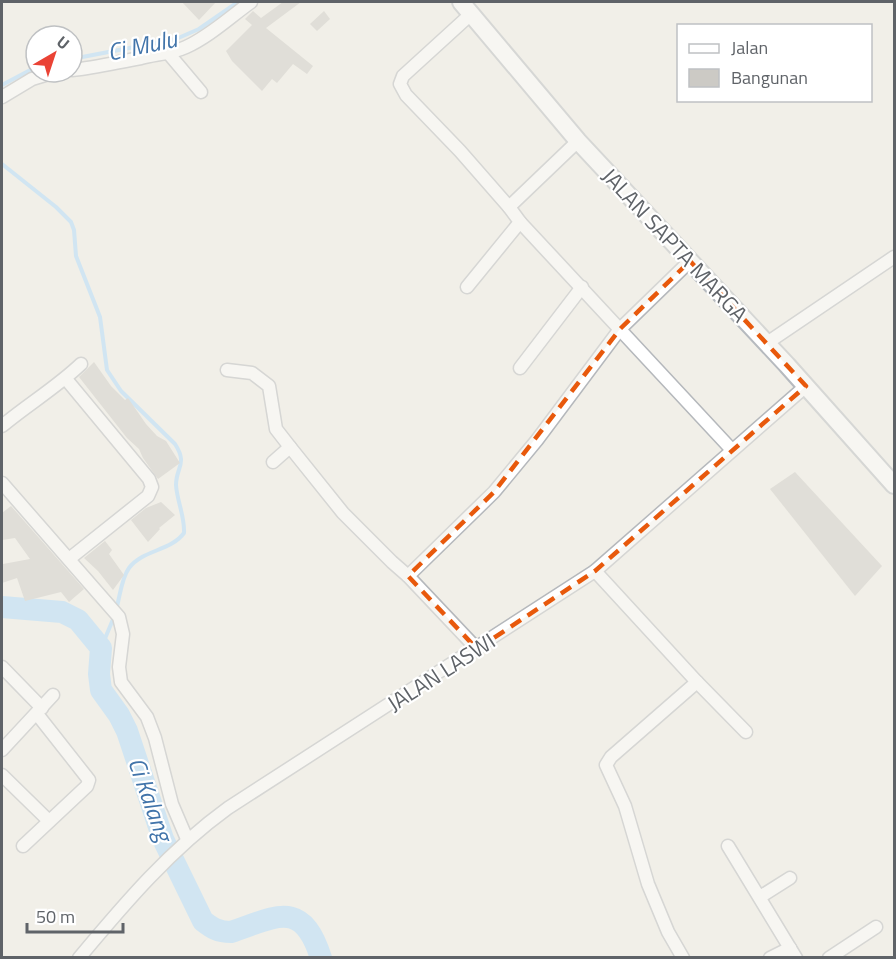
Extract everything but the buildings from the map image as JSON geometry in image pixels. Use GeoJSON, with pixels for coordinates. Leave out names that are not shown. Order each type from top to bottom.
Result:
{"type":"FeatureCollection","features":[{"type":"Feature","properties":{"kind":"main road","name":"JALAN SAPTA MARGA"},"geometry":{"type":"LineString","coordinates":[[466,8],[579,141],[806,386],[894,485]]}},
{"type":"Feature","properties":{"kind":"street"},"geometry":{"type":"LineString","coordinates":[[84,68],[170,54],[204,37],[251,2]]}},
{"type":"Feature","properties":{"kind":"street"},"geometry":{"type":"LineString","coordinates":[[466,8],[403,76],[400,84],[406,95],[460,151],[520,222],[732,450]]}},
{"type":"Feature","properties":{"kind":"street"},"geometry":{"type":"LineString","coordinates":[[170,54],[201,92]]}},
{"type":"Feature","properties":{"kind":"street"},"geometry":{"type":"LineString","coordinates":[[2,97],[24,84]]}},
{"type":"Feature","properties":{"kind":"street"},"geometry":{"type":"LineString","coordinates":[[509,207],[579,141]]}},
{"type":"Feature","properties":{"kind":"street"},"geometry":{"type":"LineString","coordinates":[[466,287],[520,222]]}},
{"type":"Feature","properties":{"kind":"street"},"geometry":{"type":"LineString","coordinates":[[766,343],[894,257]]}},
{"type":"Feature","properties":{"kind":"street"},"geometry":{"type":"LineString","coordinates":[[408,576],[469,518],[510,474],[620,328],[690,261]]}},
{"type":"Feature","properties":{"kind":"street"},"geometry":{"type":"LineString","coordinates":[[520,368],[582,287]]}},
{"type":"Feature","properties":{"kind":"street"},"geometry":{"type":"LineString","coordinates":[[2,426],[52,386],[66,379],[81,364]]}},
{"type":"Feature","properties":{"kind":"street"},"geometry":{"type":"LineString","coordinates":[[227,370],[252,373],[269,386],[276,429],[290,447],[344,513],[477,649]]}},
{"type":"Feature","properties":{"kind":"street"},"geometry":{"type":"LineString","coordinates":[[66,379],[149,479],[152,487],[148,496],[69,559]]}},
{"type":"Feature","properties":{"kind":"street","name":"JALAN LASWI"},"geometry":{"type":"LineString","coordinates":[[79,957],[119,910],[184,842],[228,808],[596,571],[806,386]]}},
{"type":"Feature","properties":{"kind":"street"},"geometry":{"type":"LineString","coordinates":[[273,462],[290,447]]}},
{"type":"Feature","properties":{"kind":"street"},"geometry":{"type":"LineString","coordinates":[[2,483],[119,617],[123,634],[119,667],[122,682],[147,717],[184,842]]}},
{"type":"Feature","properties":{"kind":"street"},"geometry":{"type":"LineString","coordinates":[[596,571],[746,732]]}},
{"type":"Feature","properties":{"kind":"street"},"geometry":{"type":"LineString","coordinates":[[2,667],[40,711],[89,780],[87,786],[23,846]]}},
{"type":"Feature","properties":{"kind":"street"},"geometry":{"type":"LineString","coordinates":[[683,957],[668,932],[648,884],[625,806],[606,765],[611,757],[697,682]]}},
{"type":"Feature","properties":{"kind":"street"},"geometry":{"type":"LineString","coordinates":[[2,749],[53,695]]}},
{"type":"Feature","properties":{"kind":"street"},"geometry":{"type":"LineString","coordinates":[[2,775],[49,821]]}},
{"type":"Feature","properties":{"kind":"street"},"geometry":{"type":"LineString","coordinates":[[728,846],[793,953],[770,957]]}},
{"type":"Feature","properties":{"kind":"street"},"geometry":{"type":"LineString","coordinates":[[760,897],[790,878]]}},
{"type":"Feature","properties":{"kind":"street"},"geometry":{"type":"LineString","coordinates":[[829,957],[876,927]]}},
{"type":"Feature","properties":{"kind":"highlighted area"},"geometry":{"type":"Polygon","coordinates":[[[690,261],[806,386],[595,571],[477,649],[408,576],[494,492],[620,329],[690,261]]]}},
{"type":"Feature","properties":{"kind":"waterway","name":"Ci Mulu"},"geometry":{"type":"LineString","coordinates":[[84,57],[176,39],[199,29],[238,2]]}},
{"type":"Feature","properties":{"kind":"waterway","name":"Ci Mulu"},"geometry":{"type":"LineString","coordinates":[[2,85],[24,73]]}},
{"type":"Feature","properties":{"kind":"waterway"},"geometry":{"type":"LineString","coordinates":[[2,164],[56,207],[71,222],[74,230],[76,256],[100,317],[107,370],[121,391],[175,444],[181,456],[176,485],[184,533],[172,544],[141,557],[129,568],[122,583],[116,610]]}},
{"type":"Feature","properties":{"kind":"waterway","name":"Ci Kalang"},"geometry":{"type":"LineString","coordinates":[[2,607],[62,612],[78,620],[101,648],[99,674],[101,690],[119,715],[127,731],[163,839],[203,921],[216,929],[231,932],[274,918],[296,919],[314,939],[321,958]]}},
{"type":"Feature","properties":{"kind":"waterway"},"geometry":{"type":"LineString","coordinates":[[101,648],[114,617]]}}]}
